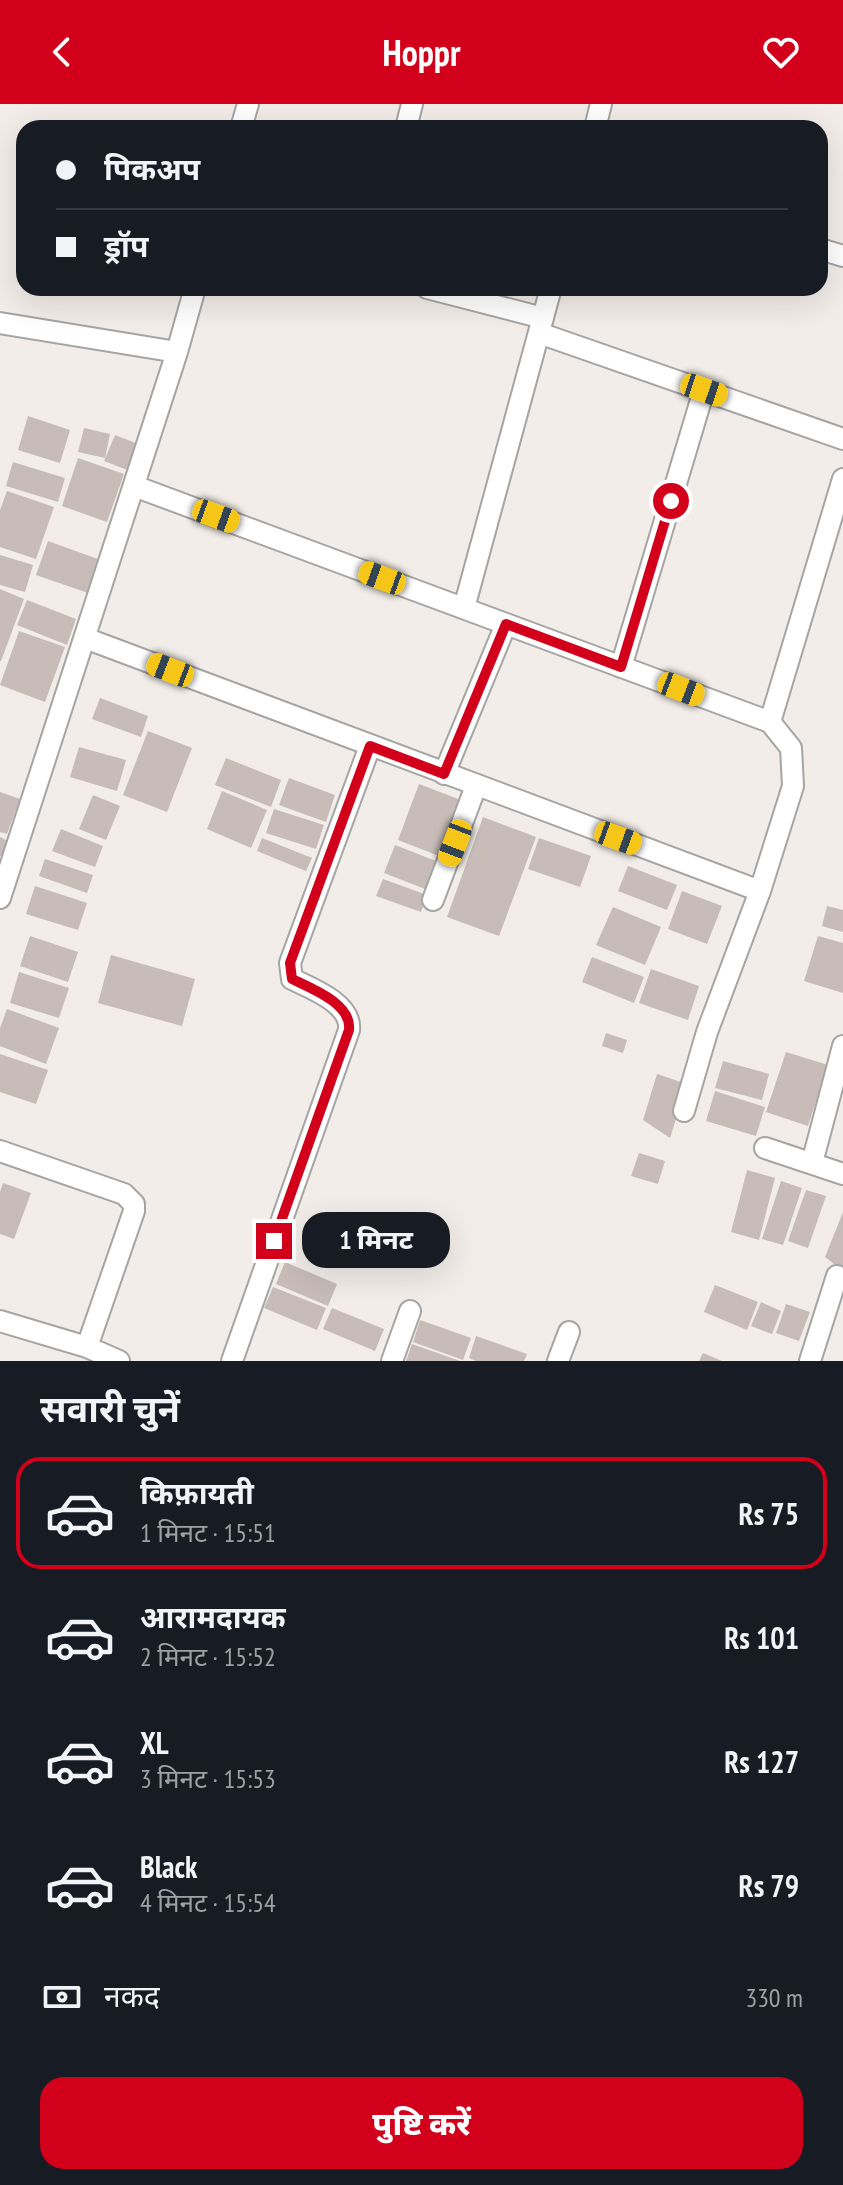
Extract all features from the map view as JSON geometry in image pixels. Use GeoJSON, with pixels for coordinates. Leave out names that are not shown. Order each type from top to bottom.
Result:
{"type":"FeatureCollection","features":[{"type":"Feature","properties":{"kind":"street"},"geometry":{"type":"LineString","coordinates":[[0,898],[193,296]]}},
{"type":"Feature","properties":{"kind":"street"},"geometry":{"type":"LineString","coordinates":[[452,296],[541,325],[704,390],[843,439]]}},
{"type":"Feature","properties":{"kind":"street"},"geometry":{"type":"LineString","coordinates":[[464,608],[549,296]]}},
{"type":"Feature","properties":{"kind":"street"},"geometry":{"type":"LineString","coordinates":[[0,323],[177,352]]}},
{"type":"Feature","properties":{"kind":"street"},"geometry":{"type":"LineString","coordinates":[[621,667],[704,390]]}},
{"type":"Feature","properties":{"kind":"street"},"geometry":{"type":"LineString","coordinates":[[770,722],[843,479]]}},
{"type":"Feature","properties":{"kind":"street"},"geometry":{"type":"LineString","coordinates":[[134,486],[770,722],[791,748],[793,786],[760,891],[707,1032],[684,1111]]}},
{"type":"Feature","properties":{"kind":"street"},"geometry":{"type":"LineString","coordinates":[[444,774],[506,624]]}},
{"type":"Feature","properties":{"kind":"street"},"geometry":{"type":"LineString","coordinates":[[85,638],[760,891]]}},
{"type":"Feature","properties":{"kind":"street"},"geometry":{"type":"LineString","coordinates":[[232,1361],[349,1030],[350,1019],[346,1011],[292,979],[290,963],[370,746]]}},
{"type":"Feature","properties":{"kind":"street"},"geometry":{"type":"LineString","coordinates":[[433,900],[476,786]]}},
{"type":"Feature","properties":{"kind":"street"},"geometry":{"type":"LineString","coordinates":[[812,1163],[843,1046]]}},
{"type":"Feature","properties":{"kind":"street"},"geometry":{"type":"LineString","coordinates":[[765,1148],[843,1174]]}},
{"type":"Feature","properties":{"kind":"street"},"geometry":{"type":"LineString","coordinates":[[0,1151],[124,1194],[134,1204],[87,1347]]}},
{"type":"Feature","properties":{"kind":"street"},"geometry":{"type":"LineString","coordinates":[[810,1361],[837,1276]]}},
{"type":"Feature","properties":{"kind":"street"},"geometry":{"type":"LineString","coordinates":[[392,1361],[410,1311]]}},
{"type":"Feature","properties":{"kind":"street"},"geometry":{"type":"LineString","coordinates":[[0,1321],[87,1347],[119,1361]]}},
{"type":"Feature","properties":{"kind":"street"},"geometry":{"type":"LineString","coordinates":[[558,1361],[569,1332]]}},
{"type":"Feature","properties":{"kind":"building"},"geometry":{"type":"Polygon","coordinates":[[[28,416],[70,430],[60,463],[18,450],[28,416]]]}},
{"type":"Feature","properties":{"kind":"building"},"geometry":{"type":"Polygon","coordinates":[[[84,428],[110,434],[105,458],[78,452],[84,428]]]}},
{"type":"Feature","properties":{"kind":"building"},"geometry":{"type":"Polygon","coordinates":[[[115,435],[141,445],[130,471],[104,461],[115,435]]]}},
{"type":"Feature","properties":{"kind":"building"},"geometry":{"type":"Polygon","coordinates":[[[78,458],[124,474],[107,522],[62,506],[78,458]]]}},
{"type":"Feature","properties":{"kind":"building"},"geometry":{"type":"Polygon","coordinates":[[[13,462],[65,478],[58,502],[6,486],[13,462]]]}},
{"type":"Feature","properties":{"kind":"building"},"geometry":{"type":"Polygon","coordinates":[[[7,491],[54,507],[36,559],[0,547],[0,510],[7,491]]]}},
{"type":"Feature","properties":{"kind":"building"},"geometry":{"type":"Polygon","coordinates":[[[48,541],[103,561],[91,594],[36,575],[48,541]]]}},
{"type":"Feature","properties":{"kind":"building"},"geometry":{"type":"Polygon","coordinates":[[[0,555],[33,565],[25,592],[0,585],[0,555]]]}},
{"type":"Feature","properties":{"kind":"building"},"geometry":{"type":"Polygon","coordinates":[[[0,589],[24,599],[1,661],[0,661],[0,589]]]}},
{"type":"Feature","properties":{"kind":"building"},"geometry":{"type":"Polygon","coordinates":[[[27,600],[76,619],[67,645],[17,625],[27,600]]]}},
{"type":"Feature","properties":{"kind":"building"},"geometry":{"type":"Polygon","coordinates":[[[19,631],[65,647],[45,702],[0,685],[19,631]]]}},
{"type":"Feature","properties":{"kind":"building"},"geometry":{"type":"Polygon","coordinates":[[[100,698],[148,716],[141,737],[92,719],[100,698]]]}},
{"type":"Feature","properties":{"kind":"building"},"geometry":{"type":"Polygon","coordinates":[[[148,731],[192,748],[167,812],[123,795],[148,731]]]}},
{"type":"Feature","properties":{"kind":"building"},"geometry":{"type":"Polygon","coordinates":[[[79,747],[126,760],[117,791],[70,777],[79,747]]]}},
{"type":"Feature","properties":{"kind":"building"},"geometry":{"type":"Polygon","coordinates":[[[226,758],[281,780],[271,807],[215,785],[226,758]]]}},
{"type":"Feature","properties":{"kind":"building"},"geometry":{"type":"Polygon","coordinates":[[[289,778],[335,795],[326,822],[279,805],[289,778]]]}},
{"type":"Feature","properties":{"kind":"building"},"geometry":{"type":"Polygon","coordinates":[[[419,784],[461,800],[439,856],[398,840],[419,784]]]}},
{"type":"Feature","properties":{"kind":"building"},"geometry":{"type":"Polygon","coordinates":[[[222,791],[267,810],[251,848],[207,829],[222,791]]]}},
{"type":"Feature","properties":{"kind":"building"},"geometry":{"type":"Polygon","coordinates":[[[0,792],[20,799],[7,834],[0,832],[0,792]]]}},
{"type":"Feature","properties":{"kind":"building"},"geometry":{"type":"Polygon","coordinates":[[[93,795],[120,806],[106,840],[79,829],[93,795]]]}},
{"type":"Feature","properties":{"kind":"building"},"geometry":{"type":"Polygon","coordinates":[[[274,809],[324,825],[316,849],[266,833],[274,809]]]}},
{"type":"Feature","properties":{"kind":"building"},"geometry":{"type":"Polygon","coordinates":[[[483,817],[536,837],[499,936],[447,917],[483,817]]]}},
{"type":"Feature","properties":{"kind":"building"},"geometry":{"type":"Polygon","coordinates":[[[61,829],[103,846],[95,867],[52,851],[61,829]]]}},
{"type":"Feature","properties":{"kind":"building"},"geometry":{"type":"Polygon","coordinates":[[[0,837],[8,841],[2,857],[0,856],[0,837]]]}},
{"type":"Feature","properties":{"kind":"building"},"geometry":{"type":"Polygon","coordinates":[[[262,838],[312,858],[306,871],[257,851],[262,838]]]}},
{"type":"Feature","properties":{"kind":"building"},"geometry":{"type":"Polygon","coordinates":[[[539,838],[591,856],[580,887],[528,869],[539,838]]]}},
{"type":"Feature","properties":{"kind":"building"},"geometry":{"type":"Polygon","coordinates":[[[395,845],[436,861],[425,889],[384,873],[395,845]]]}},
{"type":"Feature","properties":{"kind":"building"},"geometry":{"type":"Polygon","coordinates":[[[45,859],[93,875],[87,893],[39,876],[45,859]]]}},
{"type":"Feature","properties":{"kind":"building"},"geometry":{"type":"Polygon","coordinates":[[[628,866],[677,885],[667,910],[618,891],[628,866]]]}},
{"type":"Feature","properties":{"kind":"building"},"geometry":{"type":"Polygon","coordinates":[[[383,879],[427,895],[421,912],[376,896],[383,879]]]}},
{"type":"Feature","properties":{"kind":"building"},"geometry":{"type":"Polygon","coordinates":[[[35,886],[87,903],[78,930],[26,914],[35,886]]]}},
{"type":"Feature","properties":{"kind":"building"},"geometry":{"type":"Polygon","coordinates":[[[682,891],[722,906],[707,944],[668,929],[682,891]]]}},
{"type":"Feature","properties":{"kind":"building"},"geometry":{"type":"Polygon","coordinates":[[[827,906],[843,910],[843,932],[822,926],[827,906]]]}},
{"type":"Feature","properties":{"kind":"building"},"geometry":{"type":"Polygon","coordinates":[[[613,907],[661,927],[645,965],[596,945],[613,907]]]}},
{"type":"Feature","properties":{"kind":"building"},"geometry":{"type":"Polygon","coordinates":[[[30,936],[78,952],[68,982],[20,966],[30,936]]]}},
{"type":"Feature","properties":{"kind":"building"},"geometry":{"type":"Polygon","coordinates":[[[818,936],[843,943],[843,993],[804,981],[818,936]]]}},
{"type":"Feature","properties":{"kind":"building"},"geometry":{"type":"Polygon","coordinates":[[[111,955],[195,979],[182,1026],[98,1003],[111,955]]]}},
{"type":"Feature","properties":{"kind":"building"},"geometry":{"type":"Polygon","coordinates":[[[592,957],[644,977],[634,1003],[582,982],[592,957]]]}},
{"type":"Feature","properties":{"kind":"building"},"geometry":{"type":"Polygon","coordinates":[[[651,969],[699,986],[688,1020],[639,1003],[651,969]]]}},
{"type":"Feature","properties":{"kind":"building"},"geometry":{"type":"Polygon","coordinates":[[[19,972],[69,988],[59,1018],[10,1003],[19,972]]]}},
{"type":"Feature","properties":{"kind":"building"},"geometry":{"type":"Polygon","coordinates":[[[7,1009],[59,1028],[46,1064],[0,1046],[0,1028],[7,1009]]]}},
{"type":"Feature","properties":{"kind":"building"},"geometry":{"type":"Polygon","coordinates":[[[606,1033],[627,1040],[623,1053],[602,1046],[606,1033]]]}},
{"type":"Feature","properties":{"kind":"building"},"geometry":{"type":"Polygon","coordinates":[[[786,1052],[828,1065],[808,1126],[766,1112],[786,1052]]]}},
{"type":"Feature","properties":{"kind":"building"},"geometry":{"type":"Polygon","coordinates":[[[0,1054],[48,1070],[36,1104],[0,1092],[0,1054]]]}},
{"type":"Feature","properties":{"kind":"building"},"geometry":{"type":"Polygon","coordinates":[[[723,1061],[769,1074],[762,1100],[715,1088],[723,1061]]]}},
{"type":"Feature","properties":{"kind":"building"},"geometry":{"type":"Polygon","coordinates":[[[657,1074],[687,1084],[670,1138],[643,1120],[657,1074]]]}},
{"type":"Feature","properties":{"kind":"building"},"geometry":{"type":"Polygon","coordinates":[[[715,1091],[765,1107],[756,1136],[706,1121],[715,1091]]]}},
{"type":"Feature","properties":{"kind":"building"},"geometry":{"type":"Polygon","coordinates":[[[639,1153],[665,1161],[658,1184],[631,1176],[639,1153]]]}},
{"type":"Feature","properties":{"kind":"building"},"geometry":{"type":"Polygon","coordinates":[[[747,1170],[775,1178],[759,1240],[731,1232],[747,1170]]]}},
{"type":"Feature","properties":{"kind":"building"},"geometry":{"type":"Polygon","coordinates":[[[781,1181],[802,1188],[783,1245],[762,1239],[781,1181]]]}},
{"type":"Feature","properties":{"kind":"building"},"geometry":{"type":"Polygon","coordinates":[[[3,1183],[31,1193],[14,1239],[0,1234],[0,1192],[3,1183]]]}},
{"type":"Feature","properties":{"kind":"building"},"geometry":{"type":"Polygon","coordinates":[[[806,1190],[826,1196],[808,1248],[788,1241],[806,1190]]]}},
{"type":"Feature","properties":{"kind":"building"},"geometry":{"type":"Polygon","coordinates":[[[843,1212],[843,1271],[825,1257],[843,1212]]]}},
{"type":"Feature","properties":{"kind":"building"},"geometry":{"type":"Polygon","coordinates":[[[285,1262],[337,1284],[328,1306],[276,1284],[285,1262]]]}},
{"type":"Feature","properties":{"kind":"building"},"geometry":{"type":"Polygon","coordinates":[[[715,1285],[758,1302],[747,1330],[704,1312],[715,1285]]]}},
{"type":"Feature","properties":{"kind":"building"},"geometry":{"type":"Polygon","coordinates":[[[273,1287],[326,1308],[317,1330],[264,1308],[273,1287]]]}},
{"type":"Feature","properties":{"kind":"building"},"geometry":{"type":"Polygon","coordinates":[[[761,1302],[781,1311],[772,1334],[751,1326],[761,1302]]]}},
{"type":"Feature","properties":{"kind":"building"},"geometry":{"type":"Polygon","coordinates":[[[786,1304],[810,1312],[799,1341],[776,1333],[786,1304]]]}},
{"type":"Feature","properties":{"kind":"building"},"geometry":{"type":"Polygon","coordinates":[[[332,1308],[384,1329],[375,1351],[323,1329],[332,1308]]]}},
{"type":"Feature","properties":{"kind":"building"},"geometry":{"type":"Polygon","coordinates":[[[420,1320],[471,1338],[463,1360],[413,1342],[420,1320]]]}},
{"type":"Feature","properties":{"kind":"building"},"geometry":{"type":"Polygon","coordinates":[[[476,1336],[527,1354],[524,1361],[476,1361],[469,1358],[476,1336]]]}},
{"type":"Feature","properties":{"kind":"building"},"geometry":{"type":"Polygon","coordinates":[[[412,1344],[460,1361],[406,1361],[412,1344]]]}},
{"type":"Feature","properties":{"kind":"building"},"geometry":{"type":"Polygon","coordinates":[[[703,1353],[722,1361],[699,1361],[703,1353]]]}},
{"type":"Feature","properties":{"kind":"route"},"geometry":{"type":"LineString","coordinates":[[274,1241],[349,1030],[350,1019],[346,1011],[292,979],[290,963],[370,746],[444,774],[506,624],[621,667],[671,501]]}}]}
